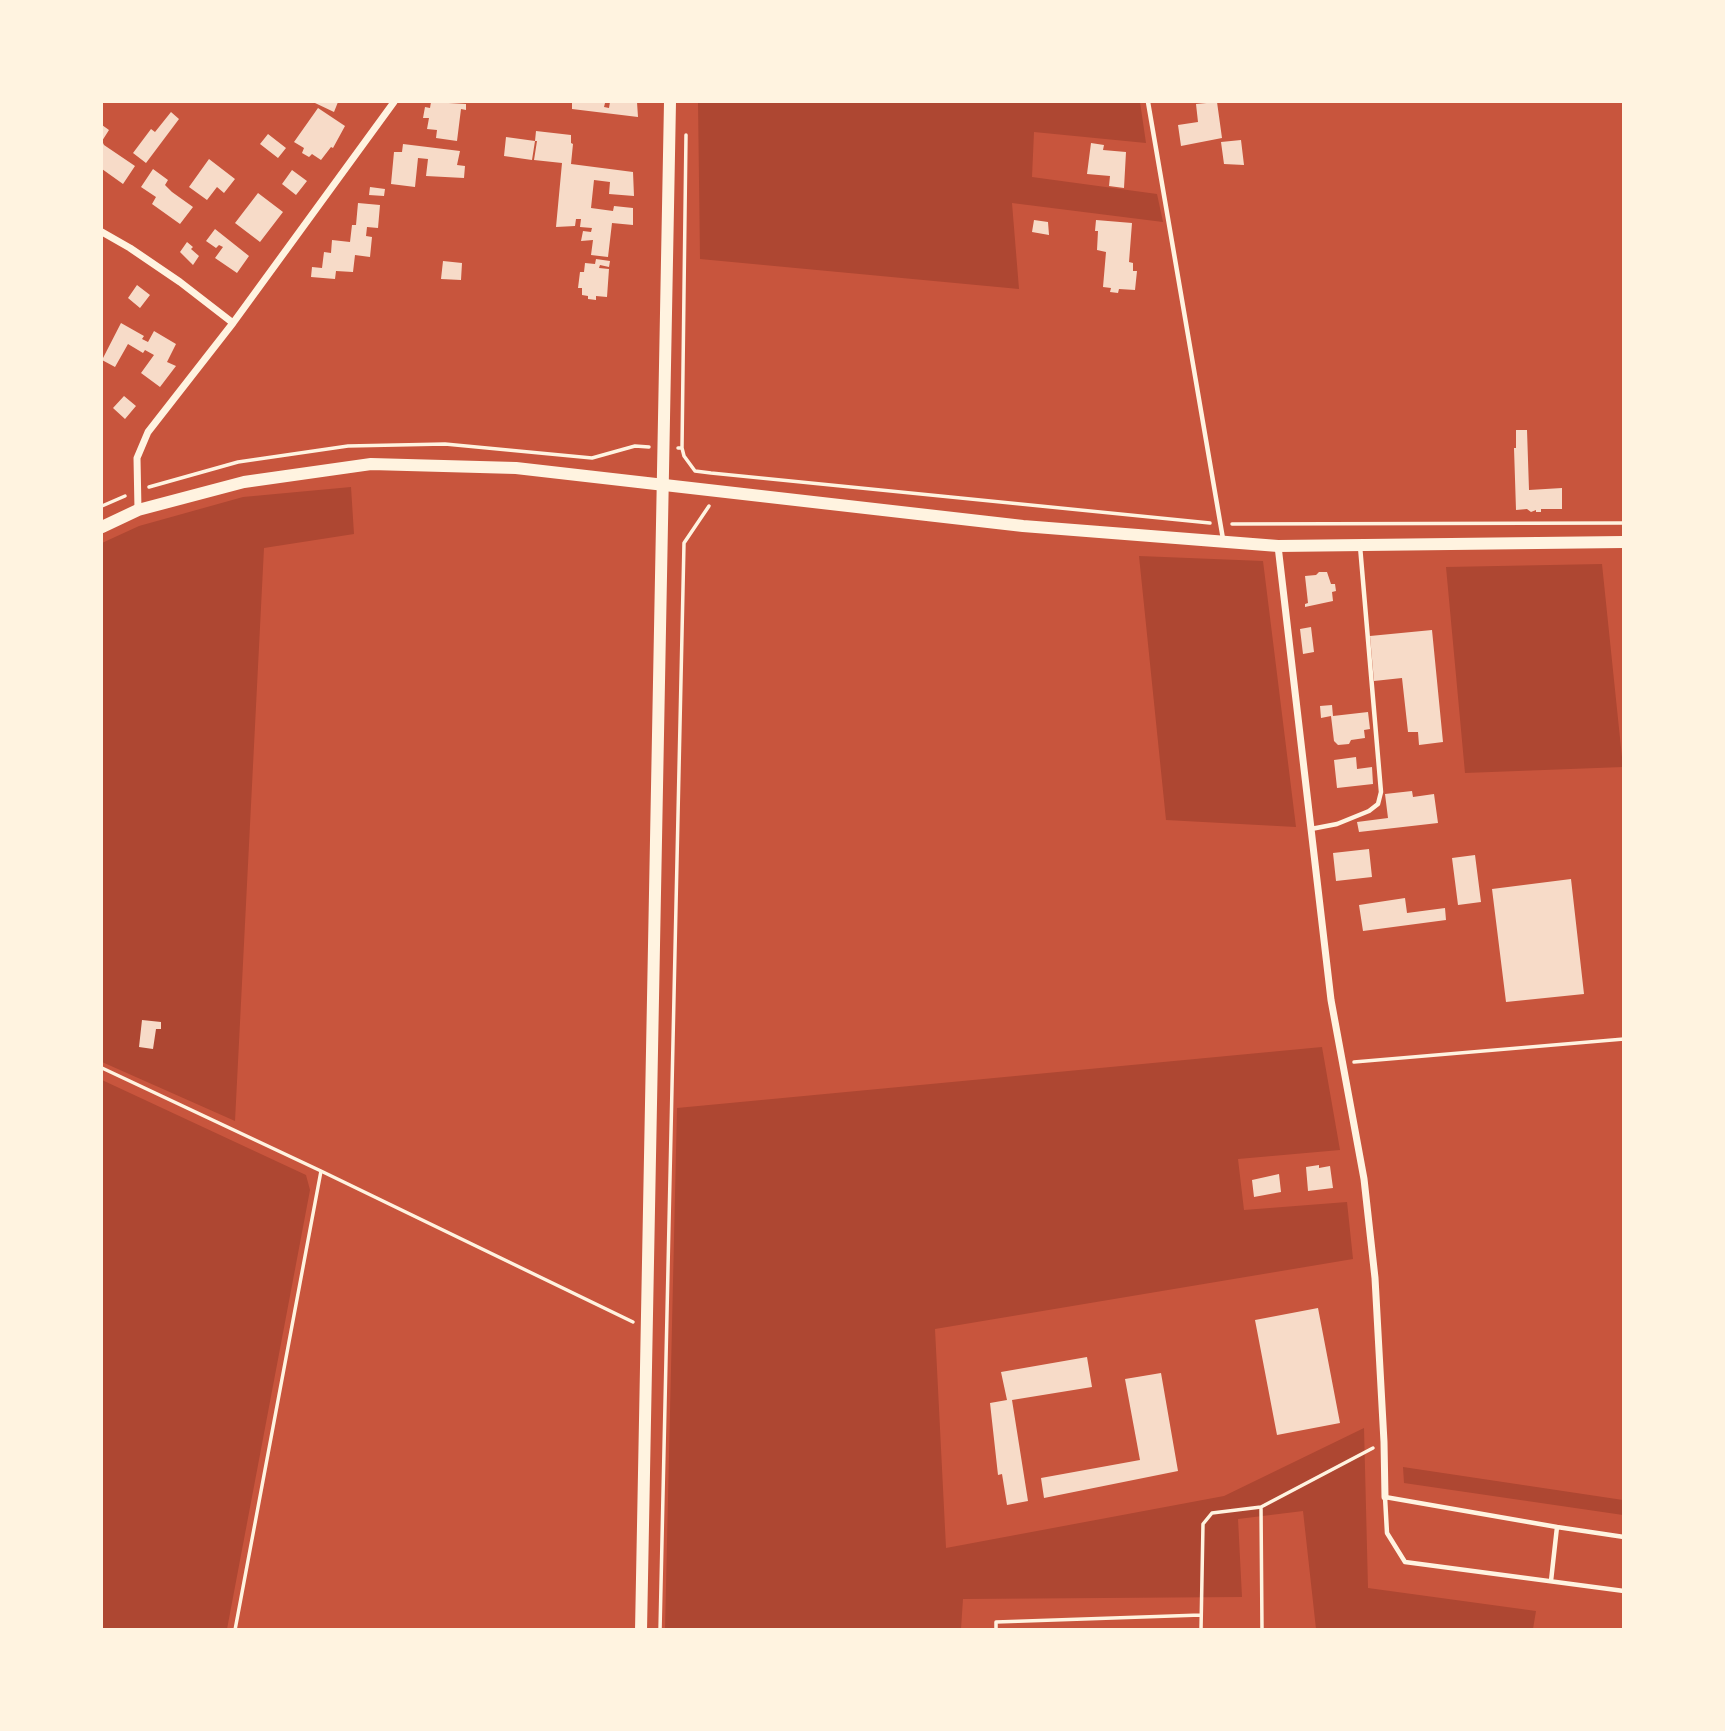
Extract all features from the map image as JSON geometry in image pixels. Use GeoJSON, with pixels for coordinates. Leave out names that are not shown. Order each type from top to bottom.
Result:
{"type":"FeatureCollection","features":[{"type":"Feature","properties":{"kind":"main road"},"geometry":{"type":"LineString","coordinates":[[641,1629],[670,102]]}},
{"type":"Feature","properties":{"kind":"main road"},"geometry":{"type":"LineString","coordinates":[[102,527],[138,510],[244,482],[371,464],[516,468],[1023,526],[1224,543],[1278,546],[1623,542]]}},
{"type":"Feature","properties":{"kind":"street"},"geometry":{"type":"LineString","coordinates":[[138,510],[137,458],[148,432],[233,323],[394,102]]}},
{"type":"Feature","properties":{"kind":"street"},"geometry":{"type":"LineString","coordinates":[[102,232],[180,282],[233,323]]}},
{"type":"Feature","properties":{"kind":"street"},"geometry":{"type":"LineString","coordinates":[[1278,546],[1331,1000],[1367,1203],[1375,1278],[1385,1497]]}},
{"type":"Feature","properties":{"kind":"lane"},"geometry":{"type":"LineString","coordinates":[[1149,102],[1224,543]]}},
{"type":"Feature","properties":{"kind":"lane"},"geometry":{"type":"LineString","coordinates":[[1311,829],[1337,824],[1369,811],[1378,804],[1381,792],[1360,545]]}},
{"type":"Feature","properties":{"kind":"lane"},"geometry":{"type":"LineString","coordinates":[[1623,1537],[1385,1497],[1387,1532],[1405,1562],[1623,1591]]}},
{"type":"Feature","properties":{"kind":"lane"},"geometry":{"type":"LineString","coordinates":[[1551,1581],[1557,1527]]}},
{"type":"Feature","properties":{"kind":"path"},"geometry":{"type":"LineString","coordinates":[[682,448],[687,129]]}},
{"type":"Feature","properties":{"kind":"path"},"geometry":{"type":"LineString","coordinates":[[660,1629],[684,543],[709,508],[711,473],[1221,524],[1623,523]]}},
{"type":"Feature","properties":{"kind":"path"},"geometry":{"type":"LineString","coordinates":[[1342,1063],[1623,1039]]}},
{"type":"Feature","properties":{"kind":"path"},"geometry":{"type":"LineString","coordinates":[[102,1068],[321,1171],[628,1321],[648,1325]]}},
{"type":"Feature","properties":{"kind":"path"},"geometry":{"type":"LineString","coordinates":[[235,1629],[321,1171]]}},
{"type":"Feature","properties":{"kind":"path"},"geometry":{"type":"LineString","coordinates":[[1201,1629],[1203,1524],[1212,1513],[1261,1507],[1384,1442]]}},
{"type":"Feature","properties":{"kind":"path"},"geometry":{"type":"LineString","coordinates":[[1261,1507],[1262,1629]]}},
{"type":"Feature","properties":{"kind":"path"},"geometry":{"type":"LineString","coordinates":[[996,1629],[996,1622],[1201,1615]]}},
{"type":"Feature","properties":{"kind":"shaded area"},"geometry":{"type":"Polygon","coordinates":[[[698,102],[1140,102],[1146,143],[1034,132],[1032,177],[1157,194],[1163,222],[1012,203],[1019,289],[700,259],[698,102]]]}},
{"type":"Feature","properties":{"kind":"shaded area"},"geometry":{"type":"Polygon","coordinates":[[[351,487],[354,534],[264,548],[235,1121],[102,1062],[102,543],[139,526],[243,497],[351,487]]]}},
{"type":"Feature","properties":{"kind":"shaded area"},"geometry":{"type":"Polygon","coordinates":[[[1139,556],[1263,561],[1296,827],[1166,820],[1139,556]]]}},
{"type":"Feature","properties":{"kind":"shaded area"},"geometry":{"type":"Polygon","coordinates":[[[1602,564],[1623,767],[1465,773],[1446,567],[1602,564]]]}},
{"type":"Feature","properties":{"kind":"shaded area"},"geometry":{"type":"Polygon","coordinates":[[[1322,1047],[1340,1150],[1238,1159],[1244,1210],[1347,1202],[1353,1259],[935,1329],[946,1548],[1224,1496],[1364,1428],[1368,1588],[1536,1611],[1533,1629],[1316,1629],[1303,1511],[1238,1519],[1242,1597],[963,1599],[961,1629],[665,1630],[677,1108],[1322,1047]]]}},
{"type":"Feature","properties":{"kind":"shaded area"},"geometry":{"type":"Polygon","coordinates":[[[102,1080],[306,1175],[310,1190],[227,1629],[102,1629],[102,1080]]]}},
{"type":"Feature","properties":{"kind":"shaded area"},"geometry":{"type":"Polygon","coordinates":[[[1403,1467],[1623,1500],[1623,1515],[1404,1483],[1403,1467]]]}},
{"type":"Feature","properties":{"kind":"building"},"geometry":{"type":"Polygon","coordinates":[[[316,102],[338,102],[334,112],[316,102]]]}},
{"type":"Feature","properties":{"kind":"building"},"geometry":{"type":"Polygon","coordinates":[[[431,102],[466,104],[466,110],[461,109],[457,141],[436,138],[437,130],[427,129],[429,118],[423,118],[425,107],[430,108],[431,102]]]}},
{"type":"Feature","properties":{"kind":"building"},"geometry":{"type":"Polygon","coordinates":[[[572,102],[605,103],[604,107],[609,108],[610,102],[637,102],[638,117],[572,109],[572,102]]]}},
{"type":"Feature","properties":{"kind":"building"},"geometry":{"type":"Polygon","coordinates":[[[1217,102],[1222,138],[1181,146],[1178,125],[1198,122],[1196,104],[1217,102]]]}},
{"type":"Feature","properties":{"kind":"building"},"geometry":{"type":"Polygon","coordinates":[[[318,108],[345,126],[333,148],[331,147],[321,160],[312,154],[309,157],[302,153],[304,148],[294,142],[318,108]]]}},
{"type":"Feature","properties":{"kind":"building"},"geometry":{"type":"Polygon","coordinates":[[[171,112],[179,119],[146,163],[133,153],[151,129],[155,132],[171,112]]]}},
{"type":"Feature","properties":{"kind":"building"},"geometry":{"type":"Polygon","coordinates":[[[102,125],[109,130],[102,141],[102,125]]]}},
{"type":"Feature","properties":{"kind":"building"},"geometry":{"type":"Polygon","coordinates":[[[536,131],[571,135],[571,164],[633,172],[634,196],[609,194],[610,182],[594,180],[591,208],[613,211],[614,206],[633,208],[633,225],[612,223],[608,257],[591,255],[593,240],[581,241],[583,231],[591,232],[592,228],[580,227],[581,219],[576,219],[575,226],[556,227],[562,163],[534,160],[536,131]]]}},
{"type":"Feature","properties":{"kind":"building"},"geometry":{"type":"Polygon","coordinates":[[[268,134],[286,148],[278,158],[260,144],[268,134]]]}},
{"type":"Feature","properties":{"kind":"building"},"geometry":{"type":"Polygon","coordinates":[[[506,137],[535,141],[532,160],[504,156],[506,137]]]}},
{"type":"Feature","properties":{"kind":"building"},"geometry":{"type":"Polygon","coordinates":[[[1241,140],[1244,165],[1224,164],[1221,142],[1241,140]]]}},
{"type":"Feature","properties":{"kind":"building"},"geometry":{"type":"Polygon","coordinates":[[[102,141],[135,166],[123,184],[102,169],[102,141]]]}},
{"type":"Feature","properties":{"kind":"building"},"geometry":{"type":"Polygon","coordinates":[[[1091,143],[1104,145],[1103,150],[1126,152],[1124,188],[1109,186],[1110,176],[1087,174],[1091,143]]]}},
{"type":"Feature","properties":{"kind":"building"},"geometry":{"type":"Polygon","coordinates":[[[403,144],[460,151],[457,165],[465,166],[464,178],[426,176],[428,159],[418,158],[415,187],[391,184],[394,152],[402,152],[403,144]]]}},
{"type":"Feature","properties":{"kind":"building"},"geometry":{"type":"Polygon","coordinates":[[[209,159],[235,179],[224,193],[217,187],[207,200],[189,187],[209,159]]]}},
{"type":"Feature","properties":{"kind":"building"},"geometry":{"type":"Polygon","coordinates":[[[153,169],[168,180],[165,185],[172,192],[193,207],[180,224],[152,204],[156,197],[141,187],[153,169]]]}},
{"type":"Feature","properties":{"kind":"building"},"geometry":{"type":"Polygon","coordinates":[[[292,170],[307,181],[296,195],[282,184],[292,170]]]}},
{"type":"Feature","properties":{"kind":"building"},"geometry":{"type":"Polygon","coordinates":[[[370,187],[385,189],[384,196],[369,195],[370,187]]]}},
{"type":"Feature","properties":{"kind":"building"},"geometry":{"type":"Polygon","coordinates":[[[258,193],[283,212],[260,242],[235,223],[258,193]]]}},
{"type":"Feature","properties":{"kind":"building"},"geometry":{"type":"Polygon","coordinates":[[[358,203],[380,205],[378,228],[367,227],[366,236],[372,237],[370,257],[355,255],[353,272],[336,271],[335,279],[311,277],[312,267],[322,268],[324,252],[331,253],[332,240],[350,242],[352,225],[356,225],[358,203]]]}},
{"type":"Feature","properties":{"kind":"building"},"geometry":{"type":"Polygon","coordinates":[[[1034,220],[1048,222],[1049,235],[1032,232],[1034,220]]]}},
{"type":"Feature","properties":{"kind":"building"},"geometry":{"type":"Polygon","coordinates":[[[1096,220],[1132,223],[1129,262],[1133,263],[1133,271],[1137,271],[1135,290],[1119,289],[1118,293],[1103,287],[1106,252],[1097,250],[1096,220]]]}},
{"type":"Feature","properties":{"kind":"building"},"geometry":{"type":"Polygon","coordinates":[[[215,229],[249,256],[237,273],[215,258],[223,247],[219,245],[216,248],[206,241],[215,229]]]}},
{"type":"Feature","properties":{"kind":"building"},"geometry":{"type":"Polygon","coordinates":[[[187,242],[199,256],[193,265],[180,252],[187,242]]]}},
{"type":"Feature","properties":{"kind":"building"},"geometry":{"type":"Polygon","coordinates":[[[596,259],[610,261],[609,267],[600,265],[599,268],[609,269],[607,297],[596,296],[596,300],[582,295],[582,288],[578,288],[580,272],[584,272],[585,263],[595,264],[596,259]]]}},
{"type":"Feature","properties":{"kind":"building"},"geometry":{"type":"Polygon","coordinates":[[[443,261],[462,263],[461,280],[441,279],[443,261]]]}},
{"type":"Feature","properties":{"kind":"building"},"geometry":{"type":"Polygon","coordinates":[[[137,285],[150,295],[140,308],[128,298],[137,285]]]}},
{"type":"Feature","properties":{"kind":"building"},"geometry":{"type":"Polygon","coordinates":[[[121,323],[144,336],[142,339],[148,342],[154,331],[176,344],[167,362],[176,366],[160,387],[141,373],[154,355],[145,350],[143,353],[128,344],[115,367],[102,360],[121,323]]]}},
{"type":"Feature","properties":{"kind":"building"},"geometry":{"type":"Polygon","coordinates":[[[124,396],[136,406],[125,419],[113,408],[124,396]]]}},
{"type":"Feature","properties":{"kind":"building"},"geometry":{"type":"Polygon","coordinates":[[[1516,430],[1527,430],[1529,490],[1562,488],[1562,509],[1541,509],[1541,512],[1516,510],[1516,430]]]}},
{"type":"Feature","properties":{"kind":"building"},"geometry":{"type":"Polygon","coordinates":[[[1327,572],[1331,584],[1335,584],[1333,601],[1305,607],[1308,603],[1305,576],[1327,572]]]}},
{"type":"Feature","properties":{"kind":"building"},"geometry":{"type":"Polygon","coordinates":[[[1311,627],[1314,652],[1303,654],[1300,629],[1311,627]]]}},
{"type":"Feature","properties":{"kind":"building"},"geometry":{"type":"Polygon","coordinates":[[[1432,630],[1443,742],[1419,745],[1418,732],[1408,732],[1402,678],[1374,681],[1370,636],[1432,630]]]}},
{"type":"Feature","properties":{"kind":"building"},"geometry":{"type":"Polygon","coordinates":[[[1332,705],[1333,716],[1368,712],[1370,729],[1364,730],[1365,738],[1351,740],[1349,744],[1338,745],[1334,741],[1331,716],[1321,718],[1320,706],[1332,705]]]}},
{"type":"Feature","properties":{"kind":"building"},"geometry":{"type":"Polygon","coordinates":[[[1356,757],[1357,769],[1372,767],[1373,784],[1337,788],[1334,760],[1356,757]]]}},
{"type":"Feature","properties":{"kind":"building"},"geometry":{"type":"Polygon","coordinates":[[[1412,791],[1413,797],[1434,794],[1438,823],[1359,832],[1357,822],[1388,818],[1385,794],[1412,791]]]}},
{"type":"Feature","properties":{"kind":"building"},"geometry":{"type":"Polygon","coordinates":[[[1369,849],[1372,877],[1336,881],[1333,853],[1369,849]]]}},
{"type":"Feature","properties":{"kind":"building"},"geometry":{"type":"Polygon","coordinates":[[[1475,855],[1481,902],[1458,905],[1452,858],[1475,855]]]}},
{"type":"Feature","properties":{"kind":"building"},"geometry":{"type":"Polygon","coordinates":[[[1571,879],[1584,994],[1506,1002],[1492,889],[1571,879]]]}},
{"type":"Feature","properties":{"kind":"building"},"geometry":{"type":"Polygon","coordinates":[[[1405,898],[1407,913],[1445,908],[1446,920],[1363,931],[1359,905],[1405,898]]]}},
{"type":"Feature","properties":{"kind":"building"},"geometry":{"type":"Polygon","coordinates":[[[142,1020],[161,1022],[161,1029],[156,1029],[153,1049],[139,1047],[142,1020]]]}},
{"type":"Feature","properties":{"kind":"building"},"geometry":{"type":"Polygon","coordinates":[[[1319,1165],[1319,1168],[1330,1166],[1333,1188],[1308,1191],[1306,1167],[1319,1165]]]}},
{"type":"Feature","properties":{"kind":"building"},"geometry":{"type":"Polygon","coordinates":[[[1279,1174],[1281,1192],[1254,1197],[1252,1180],[1279,1174]]]}},
{"type":"Feature","properties":{"kind":"building"},"geometry":{"type":"Polygon","coordinates":[[[1318,1308],[1340,1423],[1277,1435],[1255,1320],[1318,1308]]]}},
{"type":"Feature","properties":{"kind":"building"},"geometry":{"type":"Polygon","coordinates":[[[1087,1357],[1092,1387],[1012,1400],[1028,1501],[1007,1505],[1002,1474],[998,1475],[990,1403],[1007,1400],[1001,1372],[1087,1357]]]}},
{"type":"Feature","properties":{"kind":"building"},"geometry":{"type":"Polygon","coordinates":[[[1161,1373],[1178,1471],[1044,1498],[1041,1478],[1140,1460],[1125,1379],[1161,1373]]]}}]}
